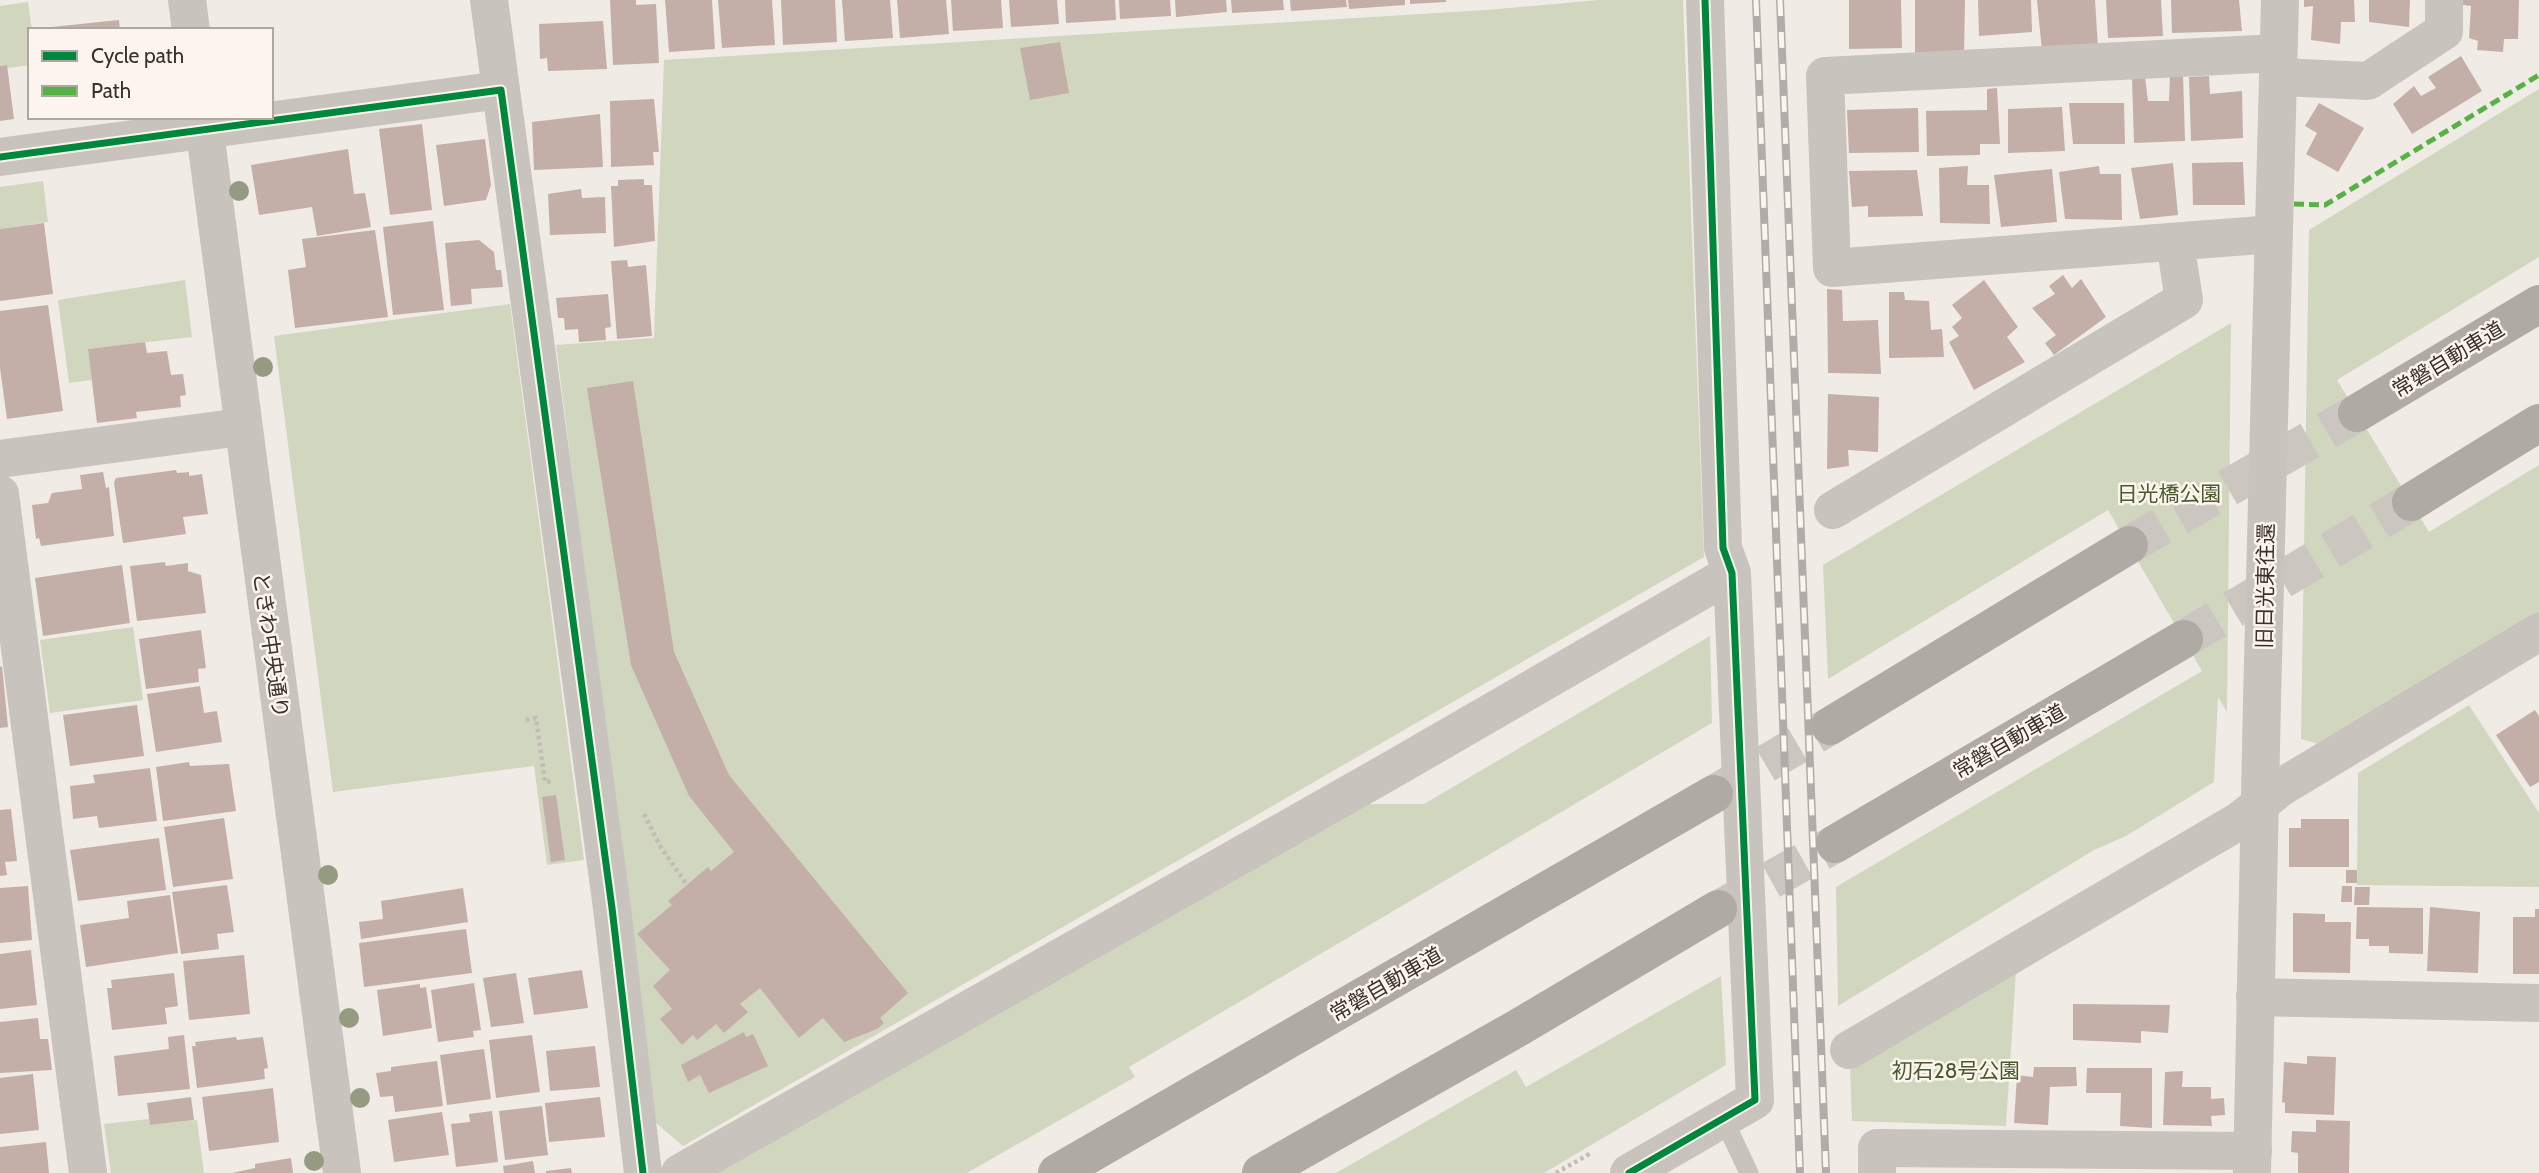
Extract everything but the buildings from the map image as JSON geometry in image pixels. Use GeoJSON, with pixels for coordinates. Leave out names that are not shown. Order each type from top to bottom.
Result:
{"type":"FeatureCollection","features":[{"type":"Feature","properties":{"kind":"highway","name":"常磐自動車道"},"geometry":{"type":"LineString","coordinates":[[2357,413],[2539,304]]}},
{"type":"Feature","properties":{"kind":"highway"},"geometry":{"type":"LineString","coordinates":[[2411,502],[2539,423]]}},
{"type":"Feature","properties":{"kind":"highway"},"geometry":{"type":"LineString","coordinates":[[1830,726],[2129,545]]}},
{"type":"Feature","properties":{"kind":"highway","name":"常磐自動車道"},"geometry":{"type":"LineString","coordinates":[[1835,844],[2184,639]]}},
{"type":"Feature","properties":{"kind":"highway","name":"常磐自動車道"},"geometry":{"type":"LineString","coordinates":[[1057,1173],[1714,794]]}},
{"type":"Feature","properties":{"kind":"highway"},"geometry":{"type":"LineString","coordinates":[[1261,1173],[1516,1029],[1718,909]]}},
{"type":"Feature","properties":{"kind":"street"},"geometry":{"type":"LineString","coordinates":[[187,0],[191,28]]}},
{"type":"Feature","properties":{"kind":"street"},"geometry":{"type":"LineString","coordinates":[[489,0],[609,881],[642,1173]]}},
{"type":"Feature","properties":{"kind":"street"},"geometry":{"type":"LineString","coordinates":[[1629,1173],[1755,1100],[1732,573],[1723,548],[1704,0]]}},
{"type":"Feature","properties":{"kind":"street","name":"旧日光東往還"},"geometry":{"type":"LineString","coordinates":[[2252,1162],[2280,0]]}},
{"type":"Feature","properties":{"kind":"street"},"geometry":{"type":"LineString","coordinates":[[2274,233],[1832,268],[1825,76],[2278,65],[2368,81],[2444,31],[2444,0]]}},
{"type":"Feature","properties":{"kind":"street"},"geometry":{"type":"LineString","coordinates":[[273,116],[501,90]]}},
{"type":"Feature","properties":{"kind":"street"},"geometry":{"type":"LineString","coordinates":[[0,158],[248,119]]}},
{"type":"Feature","properties":{"kind":"street","name":"ときわ中央通り"},"geometry":{"type":"LineString","coordinates":[[204,124],[241,427],[342,1173]]}},
{"type":"Feature","properties":{"kind":"street"},"geometry":{"type":"LineString","coordinates":[[1833,510],[2183,300],[2175,242]]}},
{"type":"Feature","properties":{"kind":"street"},"geometry":{"type":"LineString","coordinates":[[0,459],[241,427]]}},
{"type":"Feature","properties":{"kind":"street"},"geometry":{"type":"LineString","coordinates":[[0,494],[88,1173]]}},
{"type":"Feature","properties":{"kind":"street"},"geometry":{"type":"LineString","coordinates":[[680,1173],[1386,773],[1732,573]]}},
{"type":"Feature","properties":{"kind":"street"},"geometry":{"type":"LineString","coordinates":[[1849,1050],[2232,825],[2260,802],[2539,632]]}},
{"type":"Feature","properties":{"kind":"street"},"geometry":{"type":"LineString","coordinates":[[2255,998],[2539,1003]]}},
{"type":"Feature","properties":{"kind":"street"},"geometry":{"type":"LineString","coordinates":[[1877,1173],[1877,1148],[2077,1161],[2252,1162]]}},
{"type":"Feature","properties":{"kind":"lane"},"geometry":{"type":"LineString","coordinates":[[1723,1118],[1749,1173]]}},
{"type":"Feature","properties":{"kind":"green space"},"geometry":{"type":"Polygon","coordinates":[[[1599,0],[1683,0],[1704,557],[683,1146],[655,1122],[556,345],[654,338],[664,60],[1486,10],[1599,0]]]}},
{"type":"Feature","properties":{"kind":"green space"},"geometry":{"type":"Polygon","coordinates":[[[28,2],[32,28],[28,28],[28,65],[7,68],[7,65],[0,66],[0,6],[28,2]]]}},
{"type":"Feature","properties":{"kind":"green space"},"geometry":{"type":"Polygon","coordinates":[[[2539,89],[2539,257],[2337,380],[2429,532],[2539,465],[2539,615],[2319,744],[2301,739],[2309,230],[2539,89]]]}},
{"type":"Feature","properties":{"kind":"green space"},"geometry":{"type":"Polygon","coordinates":[[[43,181],[48,222],[0,229],[0,187],[43,181]]]}},
{"type":"Feature","properties":{"kind":"green space"},"geometry":{"type":"Polygon","coordinates":[[[185,280],[192,337],[88,349],[92,380],[69,383],[58,300],[185,280]]]}},
{"type":"Feature","properties":{"kind":"green space"},"geometry":{"type":"Polygon","coordinates":[[[510,304],[584,860],[547,865],[534,766],[333,792],[274,336],[510,304]]]}},
{"type":"Feature","properties":{"kind":"green space","name":"日光橋公園"},"geometry":{"type":"Polygon","coordinates":[[[2231,323],[2227,712],[2218,697],[2214,782],[2126,836],[2094,850],[1838,1006],[1836,887],[2202,671],[2108,510],[1828,679],[1823,565],[2231,323]]]}},
{"type":"Feature","properties":{"kind":"green space"},"geometry":{"type":"Polygon","coordinates":[[[133,627],[143,700],[50,713],[40,640],[133,627]]]}},
{"type":"Feature","properties":{"kind":"green space"},"geometry":{"type":"Polygon","coordinates":[[[1710,636],[1712,723],[1129,1067],[1135,1077],[967,1173],[715,1173],[1368,804],[1424,804],[1710,636]]]}},
{"type":"Feature","properties":{"kind":"green space"},"geometry":{"type":"Polygon","coordinates":[[[2469,705],[2539,813],[2539,887],[2357,885],[2358,773],[2469,705]]]}},
{"type":"Feature","properties":{"kind":"green space","name":"初石28号公園"},"geometry":{"type":"Polygon","coordinates":[[[2016,971],[2006,1126],[1852,1121],[1850,1070],[2016,971]]]}},
{"type":"Feature","properties":{"kind":"green space"},"geometry":{"type":"Polygon","coordinates":[[[1721,976],[1726,1065],[1544,1173],[1336,1173],[1516,1070],[1526,1087],[1721,976]]]}},
{"type":"Feature","properties":{"kind":"green space"},"geometry":{"type":"Polygon","coordinates":[[[149,1119],[150,1125],[197,1120],[204,1173],[111,1173],[104,1124],[149,1119]]]}},
{"type":"Feature","properties":{"kind":"tunnel"},"geometry":{"type":"LineString","coordinates":[[2129,545],[2357,413]]}},
{"type":"Feature","properties":{"kind":"tunnel"},"geometry":{"type":"LineString","coordinates":[[2184,639],[2411,502]]}},
{"type":"Feature","properties":{"kind":"tunnel"},"geometry":{"type":"LineString","coordinates":[[1716,793],[1830,726]]}},
{"type":"Feature","properties":{"kind":"tunnel"},"geometry":{"type":"LineString","coordinates":[[1721,908],[1835,844]]}},
{"type":"Feature","properties":{"kind":"railway"},"geometry":{"type":"LineString","coordinates":[[1756,0],[1800,1173]]}},
{"type":"Feature","properties":{"kind":"railway"},"geometry":{"type":"LineString","coordinates":[[1780,0],[1826,1173]]}},
{"type":"Feature","properties":{"kind":"marked path"},"geometry":{"type":"LineString","coordinates":[[2294,204],[2325,205],[2539,75]]}},
{"type":"Feature","properties":{"kind":"cycle path"},"geometry":{"type":"LineString","coordinates":[[1629,1173],[1755,1100],[1732,573],[1723,548],[1705,0]]}},
{"type":"Feature","properties":{"kind":"cycle path"},"geometry":{"type":"LineString","coordinates":[[0,157],[501,90],[612,908],[643,1173]]}}]}
